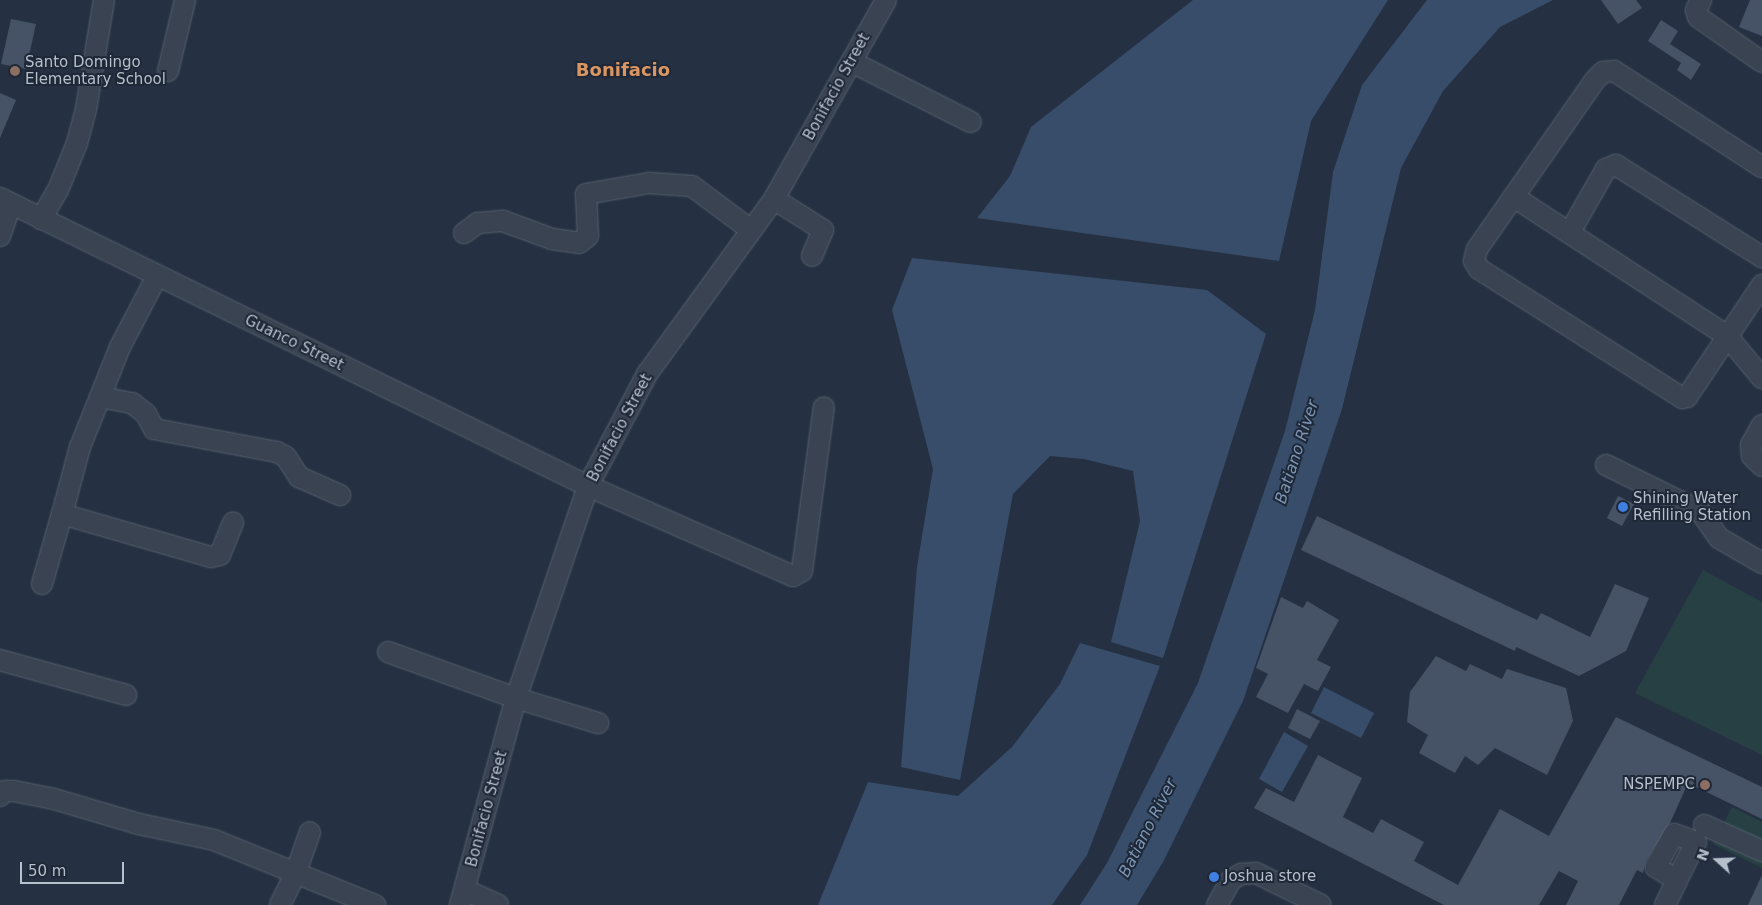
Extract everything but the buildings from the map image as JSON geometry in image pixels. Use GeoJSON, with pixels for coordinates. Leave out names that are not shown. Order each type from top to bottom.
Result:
{"type":"FeatureCollection","features":[{"type":"Feature","properties":{"kind":"street"},"geometry":{"type":"LineString","coordinates":[[41,219],[58,190],[77,143],[86,109],[104,0]]}},
{"type":"Feature","properties":{"kind":"street"},"geometry":{"type":"LineString","coordinates":[[168,72],[185,0]]}},
{"type":"Feature","properties":{"kind":"street","name":"Bonifacio Street"},"geometry":{"type":"LineString","coordinates":[[462,898],[516,698],[588,486],[647,374],[774,199],[886,0]]}},
{"type":"Feature","properties":{"kind":"street"},"geometry":{"type":"LineString","coordinates":[[1701,0],[1696,10],[1698,17],[1762,62]]}},
{"type":"Feature","properties":{"kind":"street"},"geometry":{"type":"LineString","coordinates":[[852,62],[971,122]]}},
{"type":"Feature","properties":{"kind":"street"},"geometry":{"type":"LineString","coordinates":[[1762,167],[1614,71],[1603,72],[1594,80],[1477,248],[1474,261],[1479,269],[1682,398],[1687,397],[1762,286]]}},
{"type":"Feature","properties":{"kind":"street"},"geometry":{"type":"LineString","coordinates":[[1570,232],[1606,170],[1616,165],[1762,257]]}},
{"type":"Feature","properties":{"kind":"street"},"geometry":{"type":"LineString","coordinates":[[464,233],[478,223],[503,221],[552,239],[578,243],[588,236],[586,194],[649,183],[692,186],[751,230]]}},
{"type":"Feature","properties":{"kind":"street"},"geometry":{"type":"LineString","coordinates":[[1514,197],[1727,336],[1762,378]]}},
{"type":"Feature","properties":{"kind":"street"},"geometry":{"type":"LineString","coordinates":[[774,199],[823,230],[812,256]]}},
{"type":"Feature","properties":{"kind":"street"},"geometry":{"type":"LineString","coordinates":[[0,236],[6,201]]}},
{"type":"Feature","properties":{"kind":"street","name":"Guanco Street"},"geometry":{"type":"LineString","coordinates":[[6,201],[588,486],[793,576],[799,575],[824,407]]}},
{"type":"Feature","properties":{"kind":"street"},"geometry":{"type":"LineString","coordinates":[[42,584],[80,447],[120,347],[157,276]]}},
{"type":"Feature","properties":{"kind":"street"},"geometry":{"type":"LineString","coordinates":[[100,397],[132,403],[146,414],[154,429],[277,452],[286,457],[298,477],[340,495]]}},
{"type":"Feature","properties":{"kind":"street"},"geometry":{"type":"LineString","coordinates":[[1762,425],[1751,445],[1752,456],[1762,466]]}},
{"type":"Feature","properties":{"kind":"street"},"geometry":{"type":"LineString","coordinates":[[1606,465],[1700,511],[1719,538],[1762,563]]}},
{"type":"Feature","properties":{"kind":"street"},"geometry":{"type":"LineString","coordinates":[[62,514],[166,547],[211,558],[220,555],[232,522]]}},
{"type":"Feature","properties":{"kind":"street"},"geometry":{"type":"LineString","coordinates":[[388,652],[516,698],[598,722]]}},
{"type":"Feature","properties":{"kind":"street"},"geometry":{"type":"LineString","coordinates":[[0,660],[126,695]]}},
{"type":"Feature","properties":{"kind":"street"},"geometry":{"type":"LineString","coordinates":[[0,796],[4,791],[54,799],[139,824],[214,840],[375,905]]}},
{"type":"Feature","properties":{"kind":"street"},"geometry":{"type":"LineString","coordinates":[[1704,825],[1762,851]]}},
{"type":"Feature","properties":{"kind":"street"},"geometry":{"type":"LineString","coordinates":[[280,905],[296,872],[310,832]]}},
{"type":"Feature","properties":{"kind":"street"},"geometry":{"type":"LineString","coordinates":[[1217,905],[1231,880],[1241,874],[1256,873],[1321,905]]}},
{"type":"Feature","properties":{"kind":"street"},"geometry":{"type":"LineString","coordinates":[[1665,905],[1677,880]]}},
{"type":"Feature","properties":{"kind":"street"},"geometry":{"type":"LineString","coordinates":[[462,898],[498,905]]}},
{"type":"Feature","properties":{"kind":"green space"},"geometry":{"type":"Polygon","coordinates":[[[1703,570],[1762,602],[1762,755],[1635,693],[1703,570]]]}},
{"type":"Feature","properties":{"kind":"green space"},"geometry":{"type":"Polygon","coordinates":[[[1732,807],[1762,822],[1762,868],[1713,844],[1732,807]]]}},
{"type":"Feature","properties":{"kind":"water"},"geometry":{"type":"Polygon","coordinates":[[[1193,0],[1388,0],[1311,121],[1279,261],[977,218],[1010,176],[1031,127],[1193,0]]]}},
{"type":"Feature","properties":{"kind":"water","name":"Batiano River"},"geometry":{"type":"Polygon","coordinates":[[[1427,0],[1553,0],[1500,27],[1443,91],[1401,168],[1342,409],[1243,701],[1163,862],[1137,905],[1080,905],[1107,863],[1198,683],[1285,431],[1315,310],[1333,172],[1362,85],[1427,0]]]}},
{"type":"Feature","properties":{"kind":"water"},"geometry":{"type":"Polygon","coordinates":[[[912,258],[1207,290],[1266,334],[1163,658],[1111,642],[1140,521],[1133,471],[1084,459],[1050,456],[1013,494],[960,780],[901,767],[917,567],[933,469],[892,310],[912,258]]]}},
{"type":"Feature","properties":{"kind":"water"},"geometry":{"type":"Polygon","coordinates":[[[1080,643],[1160,666],[1087,855],[1052,905],[818,905],[868,782],[958,796],[1012,747],[1060,684],[1080,643]]]}},
{"type":"Feature","properties":{"kind":"water"},"geometry":{"type":"Polygon","coordinates":[[[1324,687],[1374,713],[1361,738],[1311,713],[1324,687]]]}},
{"type":"Feature","properties":{"kind":"water"},"geometry":{"type":"Polygon","coordinates":[[[1284,732],[1308,746],[1282,792],[1259,779],[1284,732]]]}},
{"type":"Feature","properties":{"kind":"place","name":"Santo Domingo Elementary School"},"geometry":{"type":"Point","coordinates":[15,71]}},
{"type":"Feature","properties":{"kind":"place","name":"Shining Water Refilling Station"},"geometry":{"type":"Point","coordinates":[1623,507]}},
{"type":"Feature","properties":{"kind":"place","name":"NSPEMPC"},"geometry":{"type":"Point","coordinates":[1705,785]}},
{"type":"Feature","properties":{"kind":"place","name":"Joshua store"},"geometry":{"type":"Point","coordinates":[1214,877]}},
{"type":"Feature","properties":{"kind":"district","name":"Bonifacio"},"geometry":{"type":"Point","coordinates":[623,70]}}]}
